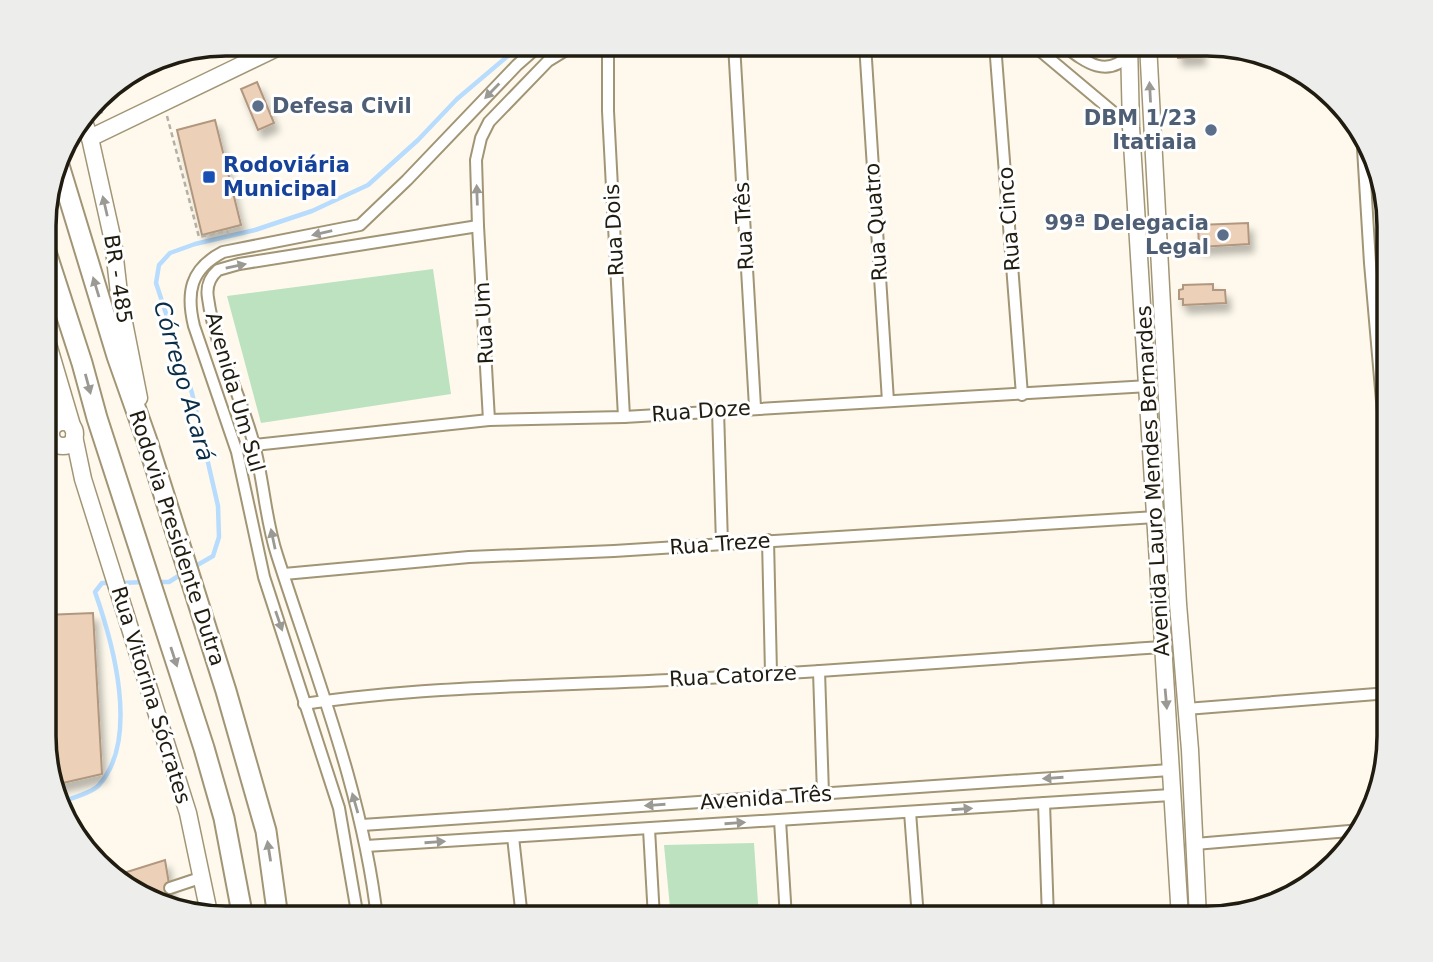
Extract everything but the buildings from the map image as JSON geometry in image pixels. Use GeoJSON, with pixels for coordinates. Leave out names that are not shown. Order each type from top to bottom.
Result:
{"type":"FeatureCollection","features":[{"type":"Feature","properties":{"kind":"highway","name":"Rodovia Presidente Dutra"},"geometry":{"type":"LineString","coordinates":[[63,178],[117,356],[189,570],[266,831],[276,906]]}},
{"type":"Feature","properties":{"kind":"highway","name":"Rodovia Presidente Dutra"},"geometry":{"type":"LineString","coordinates":[[56,284],[204,748],[224,818],[241,906]]}},
{"type":"Feature","properties":{"kind":"street"},"geometry":{"type":"LineString","coordinates":[[90,138],[261,56]]}},
{"type":"Feature","properties":{"kind":"street"},"geometry":{"type":"LineString","coordinates":[[365,243],[360,225],[527,56]]}},
{"type":"Feature","properties":{"kind":"street"},"geometry":{"type":"LineString","coordinates":[[478,226],[476,159],[481,138],[497,111],[554,56]]}},
{"type":"Feature","properties":{"kind":"street","name":"Rua Dois"},"geometry":{"type":"LineString","coordinates":[[608,56],[609,124],[624,416]]}},
{"type":"Feature","properties":{"kind":"street","name":"Rua Três"},"geometry":{"type":"LineString","coordinates":[[735,56],[755,407]]}},
{"type":"Feature","properties":{"kind":"street","name":"Rua Quatro"},"geometry":{"type":"LineString","coordinates":[[866,56],[888,401]]}},
{"type":"Feature","properties":{"kind":"street","name":"Rua Cinco"},"geometry":{"type":"LineString","coordinates":[[996,56],[1022,395]]}},
{"type":"Feature","properties":{"kind":"street"},"geometry":{"type":"LineString","coordinates":[[1046,56],[1131,127],[1152,124]]}},
{"type":"Feature","properties":{"kind":"street"},"geometry":{"type":"LineString","coordinates":[[1079,56],[1090,64],[1109,67],[1119,63],[1124,56]]}},
{"type":"Feature","properties":{"kind":"street","name":"Avenida Lauro Mendes Bernardes"},"geometry":{"type":"LineString","coordinates":[[1129,56],[1131,127],[1153,452],[1161,647],[1171,752],[1178,906]]}},
{"type":"Feature","properties":{"kind":"street","name":"Avenida Lauro Mendes Bernardes"},"geometry":{"type":"LineString","coordinates":[[1148,56],[1198,906]]}},
{"type":"Feature","properties":{"kind":"street"},"geometry":{"type":"LineString","coordinates":[[517,65],[530,78]]}},
{"type":"Feature","properties":{"kind":"street","name":"BR - 485"},"geometry":{"type":"LineString","coordinates":[[87,129],[113,241],[120,302],[147,442]]}},
{"type":"Feature","properties":{"kind":"street"},"geometry":{"type":"LineString","coordinates":[[1364,162],[1377,346]]}},
{"type":"Feature","properties":{"kind":"street"},"geometry":{"type":"LineString","coordinates":[[1137,202],[1157,201]]}},
{"type":"Feature","properties":{"kind":"street","name":"Avenida Um Sul"},"geometry":{"type":"LineString","coordinates":[[356,906],[339,808],[261,565],[237,452],[194,326],[190,293],[193,280],[200,271],[213,257],[223,252],[360,225]]}},
{"type":"Feature","properties":{"kind":"street","name":"Avenida Um Sul"},"geometry":{"type":"LineString","coordinates":[[376,906],[362,825],[326,701],[276,554],[254,445],[207,296],[213,275],[218,270],[239,264],[478,226]]}},
{"type":"Feature","properties":{"kind":"street","name":"Rua Um"},"geometry":{"type":"LineString","coordinates":[[478,226],[489,420]]}},
{"type":"Feature","properties":{"kind":"street","name":"Rua Doze"},"geometry":{"type":"LineString","coordinates":[[254,445],[489,420],[624,416],[1149,386]]}},
{"type":"Feature","properties":{"kind":"street"},"geometry":{"type":"LineString","coordinates":[[718,411],[722,544]]}},
{"type":"Feature","properties":{"kind":"street","name":"Rua Vitorina Sócrates"},"geometry":{"type":"LineString","coordinates":[[57,435],[83,479],[188,813],[208,905]]}},
{"type":"Feature","properties":{"kind":"street"},"geometry":{"type":"LineString","coordinates":[[1153,452],[1171,451]]}},
{"type":"Feature","properties":{"kind":"street","name":"Rua Treze"},"geometry":{"type":"LineString","coordinates":[[284,574],[469,557],[1156,517]]}},
{"type":"Feature","properties":{"kind":"street"},"geometry":{"type":"LineString","coordinates":[[768,540],[771,673]]}},
{"type":"Feature","properties":{"kind":"street"},"geometry":{"type":"LineString","coordinates":[[1159,573],[1177,571]]}},
{"type":"Feature","properties":{"kind":"street","name":"Rua Catorze"},"geometry":{"type":"LineString","coordinates":[[304,704],[476,689],[819,671],[1161,647]]}},
{"type":"Feature","properties":{"kind":"street"},"geometry":{"type":"LineString","coordinates":[[292,657],[309,652]]}},
{"type":"Feature","properties":{"kind":"street"},"geometry":{"type":"LineString","coordinates":[[819,671],[823,794]]}},
{"type":"Feature","properties":{"kind":"street"},"geometry":{"type":"LineString","coordinates":[[1186,709],[1377,694]]}},
{"type":"Feature","properties":{"kind":"street"},"geometry":{"type":"LineString","coordinates":[[1171,752],[1190,750]]}},
{"type":"Feature","properties":{"kind":"street"},"geometry":{"type":"LineString","coordinates":[[325,764],[342,762]]}},
{"type":"Feature","properties":{"kind":"street","name":"Avenida Três"},"geometry":{"type":"LineString","coordinates":[[362,825],[1170,771]]}},
{"type":"Feature","properties":{"kind":"street"},"geometry":{"type":"LineString","coordinates":[[1096,775],[1097,800]]}},
{"type":"Feature","properties":{"kind":"street"},"geometry":{"type":"LineString","coordinates":[[984,783],[987,807]]}},
{"type":"Feature","properties":{"kind":"street"},"geometry":{"type":"LineString","coordinates":[[863,791],[865,815]]}},
{"type":"Feature","properties":{"kind":"street"},"geometry":{"type":"LineString","coordinates":[[1171,795],[1191,794]]}},
{"type":"Feature","properties":{"kind":"street","name":"Avenida Três"},"geometry":{"type":"LineString","coordinates":[[366,846],[1171,795]]}},
{"type":"Feature","properties":{"kind":"street"},"geometry":{"type":"LineString","coordinates":[[694,803],[699,825]]}},
{"type":"Feature","properties":{"kind":"street"},"geometry":{"type":"LineString","coordinates":[[1044,803],[1048,906]]}},
{"type":"Feature","properties":{"kind":"street"},"geometry":{"type":"LineString","coordinates":[[590,810],[591,832]]}},
{"type":"Feature","properties":{"kind":"street"},"geometry":{"type":"LineString","coordinates":[[910,812],[917,906]]}},
{"type":"Feature","properties":{"kind":"street"},"geometry":{"type":"LineString","coordinates":[[456,819],[460,841]]}},
{"type":"Feature","properties":{"kind":"street"},"geometry":{"type":"LineString","coordinates":[[780,820],[785,906]]}},
{"type":"Feature","properties":{"kind":"street"},"geometry":{"type":"LineString","coordinates":[[649,828],[653,906]]}},
{"type":"Feature","properties":{"kind":"street"},"geometry":{"type":"LineString","coordinates":[[1195,844],[1347,831]]}},
{"type":"Feature","properties":{"kind":"street"},"geometry":{"type":"LineString","coordinates":[[513,837],[521,906]]}},
{"type":"Feature","properties":{"kind":"street"},"geometry":{"type":"LineString","coordinates":[[170,888],[203,877]]}},
{"type":"Feature","properties":{"kind":"path"},"geometry":{"type":"LineString","coordinates":[[163,105],[199,237],[227,231],[228,234]]}},
{"type":"Feature","properties":{"kind":"green space"},"geometry":{"type":"Polygon","coordinates":[[[433,269],[451,394],[261,423],[227,296],[433,269]]]}},
{"type":"Feature","properties":{"kind":"green space"},"geometry":{"type":"Polygon","coordinates":[[[754,843],[758,906],[670,906],[664,845],[754,843]]]}},
{"type":"Feature","properties":{"kind":"waterway","name":"Córrego Acará"},"geometry":{"type":"LineString","coordinates":[[194,567],[213,556],[219,537],[218,506],[192,393],[156,283],[159,265],[170,253],[312,211],[368,185],[418,140],[457,99],[508,56]]}},
{"type":"Feature","properties":{"kind":"waterway","name":"Córrego Acará"},"geometry":{"type":"LineString","coordinates":[[156,582],[169,582],[183,573]]}},
{"type":"Feature","properties":{"kind":"waterway","name":"Córrego Acará"},"geometry":{"type":"LineString","coordinates":[[121,583],[144,582]]}},
{"type":"Feature","properties":{"kind":"waterway","name":"Córrego Acará"},"geometry":{"type":"LineString","coordinates":[[68,799],[99,785],[111,766],[118,743],[119,690],[115,663],[95,592],[102,583],[112,583]]}},
{"type":"Feature","properties":{"kind":"place","name":"Defesa Civil"},"geometry":{"type":"Point","coordinates":[258,106]}},
{"type":"Feature","properties":{"kind":"place","name":"DBM 1/23 Itatiaia"},"geometry":{"type":"Point","coordinates":[1211,130]}},
{"type":"Feature","properties":{"kind":"place","name":"Rodoviária Municipal"},"geometry":{"type":"Point","coordinates":[209,177]}},
{"type":"Feature","properties":{"kind":"place","name":"99ª Delegacia Legal"},"geometry":{"type":"Point","coordinates":[1223,235]}}]}
